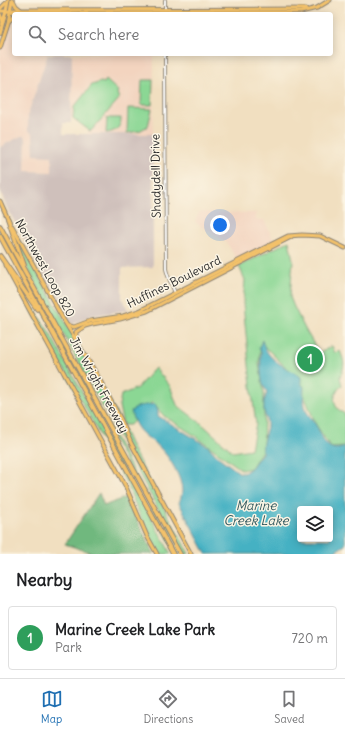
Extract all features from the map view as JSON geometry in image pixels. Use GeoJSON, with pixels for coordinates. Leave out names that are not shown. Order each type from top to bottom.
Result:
{"type":"FeatureCollection","features":[{"type":"Feature","properties":{"kind":"highway"},"geometry":{"type":"LineString","coordinates":[[8,219],[27,273]]}},
{"type":"Feature","properties":{"kind":"highway","name":"Jim Wright Freeway"},"geometry":{"type":"LineString","coordinates":[[0,226],[180,554]]}},
{"type":"Feature","properties":{"kind":"highway","name":"Jim Wright Freeway"},"geometry":{"type":"LineString","coordinates":[[0,236],[173,554]]}},
{"type":"Feature","properties":{"kind":"highway"},"geometry":{"type":"LineString","coordinates":[[0,256],[47,326],[50,328]]}},
{"type":"Feature","properties":{"kind":"main road"},"geometry":{"type":"LineString","coordinates":[[10,0],[21,11]]}},
{"type":"Feature","properties":{"kind":"main road"},"geometry":{"type":"LineString","coordinates":[[0,10],[10,0]]}},
{"type":"Feature","properties":{"kind":"main road"},"geometry":{"type":"LineString","coordinates":[[0,48],[8,23],[10,0]]}},
{"type":"Feature","properties":{"kind":"main road"},"geometry":{"type":"LineString","coordinates":[[165,12],[305,9],[328,0]]}},
{"type":"Feature","properties":{"kind":"main road"},"geometry":{"type":"LineString","coordinates":[[0,10],[301,12],[317,8],[328,0]]}},
{"type":"Feature","properties":{"kind":"main road"},"geometry":{"type":"LineString","coordinates":[[196,12],[221,10]]}},
{"type":"Feature","properties":{"kind":"main road"},"geometry":{"type":"LineString","coordinates":[[0,33],[8,11]]}},
{"type":"Feature","properties":{"kind":"main road"},"geometry":{"type":"LineString","coordinates":[[0,14],[3,24]]}},
{"type":"Feature","properties":{"kind":"main road"},"geometry":{"type":"LineString","coordinates":[[8,23],[12,18]]}},
{"type":"Feature","properties":{"kind":"main road","name":"Northwest Loop 820"},"geometry":{"type":"LineString","coordinates":[[0,201],[8,219],[63,319],[76,339],[121,420],[134,450],[191,554]]}},
{"type":"Feature","properties":{"kind":"main road","name":"Huffines Boulevard"},"geometry":{"type":"LineString","coordinates":[[63,319],[70,327],[74,327],[84,322],[98,321],[139,312],[292,236],[320,236],[345,248]]}},
{"type":"Feature","properties":{"kind":"main road"},"geometry":{"type":"LineString","coordinates":[[0,256],[124,482],[147,536],[157,554]]}},
{"type":"Feature","properties":{"kind":"main road","name":"Huffines Boulevard"},"geometry":{"type":"LineString","coordinates":[[76,339],[78,330],[98,321]]}},
{"type":"Feature","properties":{"kind":"street"},"geometry":{"type":"LineString","coordinates":[[165,0],[165,12]]}},
{"type":"Feature","properties":{"kind":"street","name":"Shadydell Drive"},"geometry":{"type":"LineString","coordinates":[[165,56],[166,269],[176,294]]}},
{"type":"Feature","properties":{"kind":"shaded area"},"geometry":{"type":"Polygon","coordinates":[[[12,20],[12,56],[47,56],[28,114],[31,131],[52,156],[52,172],[25,171],[26,138],[24,136],[21,136],[0,147],[0,51],[9,23],[12,20]]]}},
{"type":"Feature","properties":{"kind":"shaded area"},"geometry":{"type":"Polygon","coordinates":[[[47,56],[72,56],[71,123],[63,123],[63,134],[153,134],[153,267],[122,268],[122,298],[128,310],[89,316],[73,324],[69,324],[5,204],[0,189],[0,147],[21,136],[24,136],[26,138],[25,171],[52,172],[52,156],[34,155],[33,134],[28,130],[28,114],[47,56]]]}},
{"type":"Feature","properties":{"kind":"shaded area"},"geometry":{"type":"Polygon","coordinates":[[[72,56],[154,56],[153,134],[88,134],[88,130],[71,118],[72,56]]]}},
{"type":"Feature","properties":{"kind":"shaded area"},"geometry":{"type":"Polygon","coordinates":[[[199,212],[256,213],[256,220],[264,220],[274,241],[237,260],[227,243],[195,222],[199,212]]]}},
{"type":"Feature","properties":{"kind":"green space"},"geometry":{"type":"Polygon","coordinates":[[[106,80],[118,91],[117,93],[119,99],[90,131],[73,118],[74,107],[92,85],[101,82],[104,83],[106,80]]]}},
{"type":"Feature","properties":{"kind":"green space"},"geometry":{"type":"Polygon","coordinates":[[[142,80],[153,80],[152,105],[141,105],[142,80]]]}},
{"type":"Feature","properties":{"kind":"green space"},"geometry":{"type":"Polygon","coordinates":[[[128,108],[152,109],[148,126],[139,131],[127,133],[128,108]]]}},
{"type":"Feature","properties":{"kind":"green space"},"geometry":{"type":"Polygon","coordinates":[[[107,118],[121,118],[120,124],[113,132],[106,133],[107,118]]]}},
{"type":"Feature","properties":{"kind":"green space"},"geometry":{"type":"Polygon","coordinates":[[[0,229],[179,554],[176,554],[0,232],[0,229]]]}},
{"type":"Feature","properties":{"kind":"green space"},"geometry":{"type":"Polygon","coordinates":[[[17,239],[95,374],[119,419],[131,446],[189,554],[183,554],[162,516],[27,267],[17,239]]]}},
{"type":"Feature","properties":{"kind":"green space"},"geometry":{"type":"Polygon","coordinates":[[[289,241],[293,260],[290,297],[294,307],[319,353],[332,346],[335,353],[340,351],[343,358],[344,367],[340,377],[342,385],[336,393],[334,401],[337,408],[345,414],[345,447],[331,448],[316,425],[300,381],[261,343],[259,364],[264,393],[263,449],[251,468],[242,470],[194,435],[164,416],[152,402],[130,425],[123,425],[119,406],[121,395],[137,388],[155,368],[170,386],[177,405],[202,424],[233,452],[251,449],[256,424],[243,303],[245,280],[239,266],[289,241]]]}},
{"type":"Feature","properties":{"kind":"green space"},"geometry":{"type":"Polygon","coordinates":[[[9,269],[48,330],[171,554],[159,554],[148,534],[127,485],[9,269]]]}},
{"type":"Feature","properties":{"kind":"green space"},"geometry":{"type":"Polygon","coordinates":[[[99,493],[104,506],[126,497],[154,554],[95,554],[65,544],[99,493]]]}},
{"type":"Feature","properties":{"kind":"water","name":"Marine Creek Lake"},"geometry":{"type":"Polygon","coordinates":[[[262,340],[272,358],[301,377],[301,383],[304,387],[304,407],[316,425],[324,441],[334,449],[345,447],[345,545],[331,554],[206,554],[179,503],[182,493],[180,480],[175,468],[161,449],[139,429],[133,419],[131,411],[139,406],[155,404],[158,411],[158,416],[209,447],[217,456],[240,473],[244,473],[251,468],[262,453],[267,427],[264,402],[267,392],[264,388],[262,378],[261,352],[259,348],[262,340]]]}},
{"type":"Feature","properties":{"kind":"place","name":"Marine Creek Lake Park"},"geometry":{"type":"Point","coordinates":[310,359]}}]}
